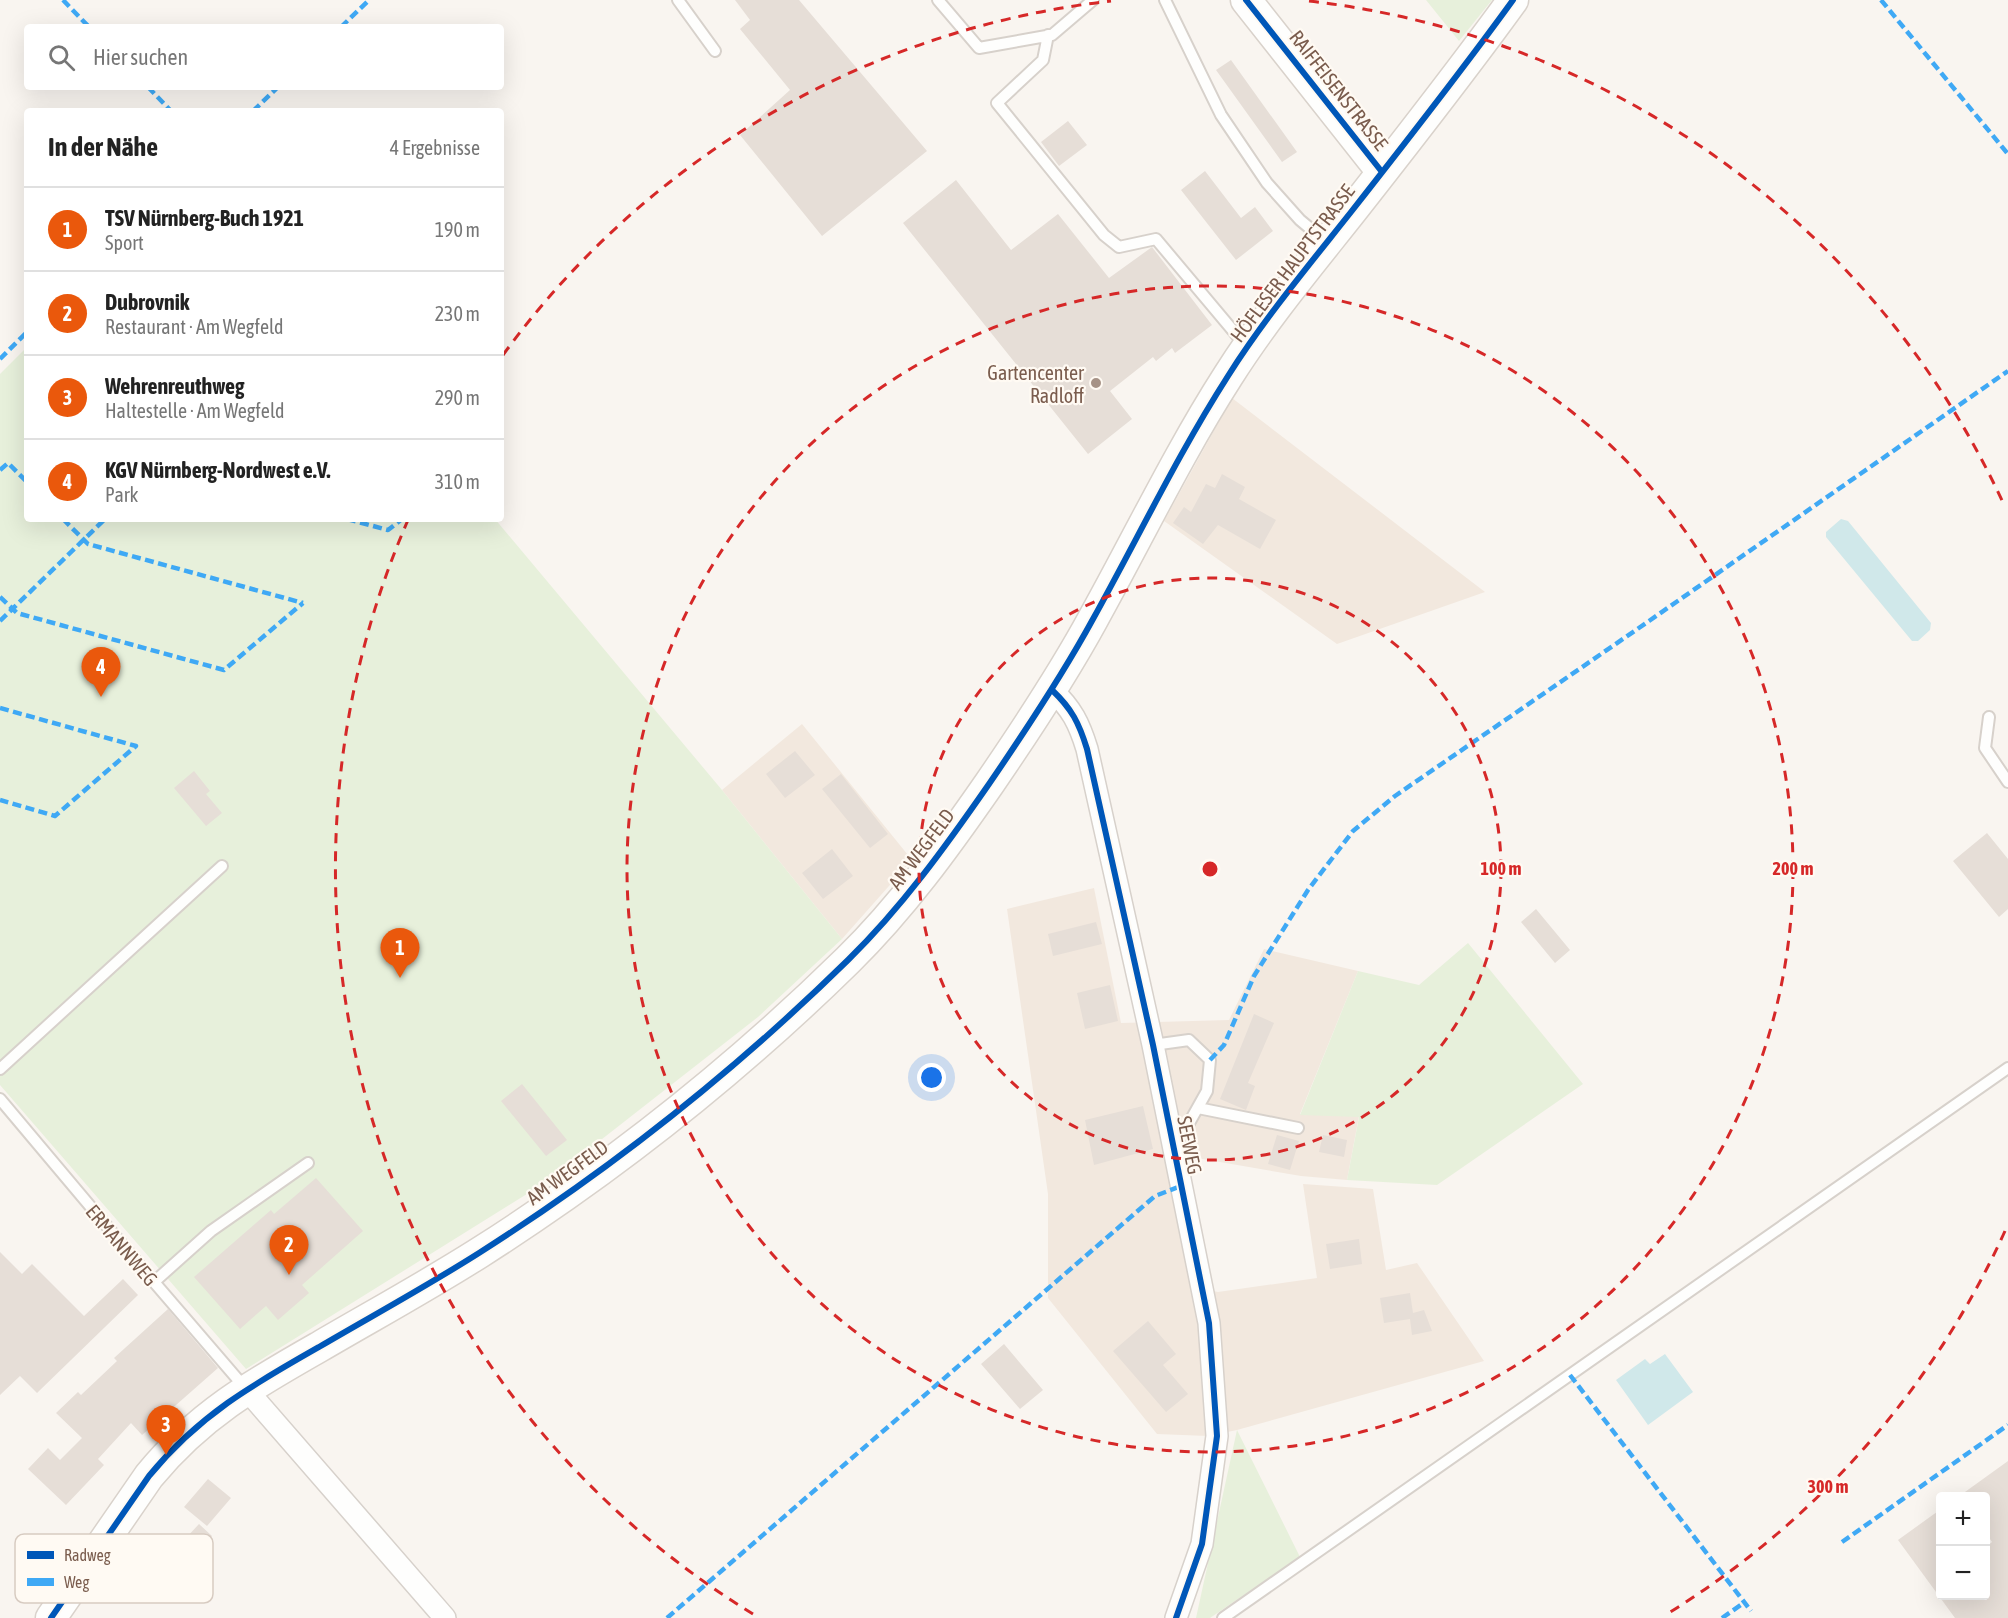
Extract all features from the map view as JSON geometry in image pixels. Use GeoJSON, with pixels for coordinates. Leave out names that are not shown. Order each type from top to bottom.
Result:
{"type":"FeatureCollection","features":[{"type":"Feature","properties":{"kind":"street","name":"RAIFFEISENSTRASSE"},"geometry":{"type":"LineString","coordinates":[[1246,0],[1382,172]]}},
{"type":"Feature","properties":{"kind":"street","name":"HÖFLESER HAUPTSTRASSE"},"geometry":{"type":"LineString","coordinates":[[1052,690],[1226,378],[1327,242],[1514,0]]}},
{"type":"Feature","properties":{"kind":"street","name":"SEEWEG"},"geometry":{"type":"LineString","coordinates":[[1052,690],[1075,716],[1081,731],[1153,1045],[1209,1323],[1217,1436],[1202,1544],[1176,1618]]}},
{"type":"Feature","properties":{"kind":"street","name":"AM WEGFELD"},"geometry":{"type":"LineString","coordinates":[[108,1534],[166,1455],[203,1420],[246,1389],[438,1278],[524,1223],[618,1157],[736,1062],[847,961],[918,883],[956,832],[1052,690]]}},
{"type":"Feature","properties":{"kind":"street"},"geometry":{"type":"LineString","coordinates":[[246,1389],[446,1618]]}},
{"type":"Feature","properties":{"kind":"street","name":"AM WEGFELD"},"geometry":{"type":"LineString","coordinates":[[51,1618],[61,1603]]}},
{"type":"Feature","properties":{"kind":"lane"},"geometry":{"type":"LineString","coordinates":[[678,0],[715,51]]}},
{"type":"Feature","properties":{"kind":"lane"},"geometry":{"type":"LineString","coordinates":[[938,0],[979,48],[1052,35],[1093,0]]}},
{"type":"Feature","properties":{"kind":"lane"},"geometry":{"type":"LineString","coordinates":[[1165,0],[1221,115],[1267,183],[1300,220],[1327,242]]}},
{"type":"Feature","properties":{"kind":"lane"},"geometry":{"type":"LineString","coordinates":[[1048,35],[1043,60],[997,102],[1104,236],[1119,247],[1156,240],[1247,348]]}},
{"type":"Feature","properties":{"kind":"lane"},"geometry":{"type":"LineString","coordinates":[[1989,717],[1984,748],[2008,782]]}},
{"type":"Feature","properties":{"kind":"lane"},"geometry":{"type":"LineString","coordinates":[[0,1069],[222,866]]}},
{"type":"Feature","properties":{"kind":"lane"},"geometry":{"type":"LineString","coordinates":[[1153,1045],[1189,1040],[1210,1060],[1207,1092],[1175,1149]]}},
{"type":"Feature","properties":{"kind":"lane"},"geometry":{"type":"LineString","coordinates":[[1223,1618],[2008,1068]]}},
{"type":"Feature","properties":{"kind":"lane","name":"ERMANNWEG"},"geometry":{"type":"LineString","coordinates":[[0,1099],[246,1389]]}},
{"type":"Feature","properties":{"kind":"lane"},"geometry":{"type":"LineString","coordinates":[[1198,1108],[1298,1128]]}},
{"type":"Feature","properties":{"kind":"lane"},"geometry":{"type":"LineString","coordinates":[[154,1282],[211,1231],[308,1163]]}},
{"type":"Feature","properties":{"kind":"shaded area"},"geometry":{"type":"Polygon","coordinates":[[[1232,398],[1485,592],[1337,644],[1164,521],[1232,398]]]}},
{"type":"Feature","properties":{"kind":"shaded area"},"geometry":{"type":"Polygon","coordinates":[[[802,724],[912,860],[842,939],[722,790],[802,724]]]}},
{"type":"Feature","properties":{"kind":"shaded area"},"geometry":{"type":"Polygon","coordinates":[[[1094,888],[1121,1023],[1229,1020],[1264,949],[1358,971],[1300,1114],[1359,1116],[1347,1180],[1301,1176],[1191,1157],[1167,1167],[1191,1286],[1218,1292],[1317,1278],[1303,1184],[1373,1189],[1386,1270],[1417,1263],[1484,1361],[1237,1430],[1208,1436],[1157,1434],[1048,1298],[1048,1194],[1007,909],[1094,888]]]}},
{"type":"Feature","properties":{"kind":"green space"},"geometry":{"type":"Polygon","coordinates":[[[1426,0],[1492,0],[1459,41],[1426,0]]]}},
{"type":"Feature","properties":{"kind":"green space"},"geometry":{"type":"Polygon","coordinates":[[[24,350],[24,522],[498,522],[722,790],[842,939],[758,1017],[551,1179],[246,1369],[0,1085],[0,374],[24,350]]]}},
{"type":"Feature","properties":{"kind":"green space"},"geometry":{"type":"Polygon","coordinates":[[[1468,943],[1583,1084],[1437,1185],[1347,1180],[1359,1117],[1300,1115],[1358,971],[1419,985],[1468,943]]]}},
{"type":"Feature","properties":{"kind":"green space"},"geometry":{"type":"Polygon","coordinates":[[[1237,1430],[1300,1557],[1210,1618],[1196,1618],[1237,1430]]]}},
{"type":"Feature","properties":{"kind":"water"},"geometry":{"type":"Polygon","coordinates":[[[1841,519],[1848,521],[1931,623],[1930,630],[1918,641],[1912,641],[1826,537],[1826,532],[1841,519]]]}},
{"type":"Feature","properties":{"kind":"water"},"geometry":{"type":"Polygon","coordinates":[[[1665,1354],[1693,1392],[1648,1425],[1616,1380],[1645,1359],[1650,1364],[1665,1354]]]}},
{"type":"Feature","properties":{"kind":"building"},"geometry":{"type":"Polygon","coordinates":[[[735,0],[799,0],[927,151],[822,236],[740,135],[790,90],[740,29],[750,20],[735,0]]]}},
{"type":"Feature","properties":{"kind":"building"},"geometry":{"type":"Polygon","coordinates":[[[1231,60],[1297,152],[1282,162],[1216,70],[1231,60]]]}},
{"type":"Feature","properties":{"kind":"building"},"geometry":{"type":"Polygon","coordinates":[[[1068,121],[1087,145],[1059,166],[1041,142],[1068,121]]]}},
{"type":"Feature","properties":{"kind":"building"},"geometry":{"type":"Polygon","coordinates":[[[1205,171],[1241,218],[1255,207],[1273,231],[1236,260],[1181,190],[1205,171]]]}},
{"type":"Feature","properties":{"kind":"building"},"geometry":{"type":"Polygon","coordinates":[[[956,180],[1011,250],[1058,214],[1109,278],[1152,247],[1212,325],[1175,353],[1172,348],[1156,361],[1153,357],[1110,391],[1132,419],[1088,454],[903,223],[956,180]]]}},
{"type":"Feature","properties":{"kind":"building"},"geometry":{"type":"Polygon","coordinates":[[[1222,474],[1245,487],[1239,499],[1276,520],[1260,549],[1218,525],[1203,544],[1173,523],[1184,507],[1191,512],[1206,484],[1215,488],[1222,474]]]}},
{"type":"Feature","properties":{"kind":"building"},"geometry":{"type":"Polygon","coordinates":[[[795,751],[815,775],[785,798],[766,774],[795,751]]]}},
{"type":"Feature","properties":{"kind":"building"},"geometry":{"type":"Polygon","coordinates":[[[194,771],[210,791],[206,794],[222,813],[206,826],[174,788],[194,771]]]}},
{"type":"Feature","properties":{"kind":"building"},"geometry":{"type":"Polygon","coordinates":[[[841,774],[888,834],[870,848],[822,789],[841,774]]]}},
{"type":"Feature","properties":{"kind":"building"},"geometry":{"type":"Polygon","coordinates":[[[1987,833],[2008,859],[2008,909],[1999,917],[1953,861],[1987,833]]]}},
{"type":"Feature","properties":{"kind":"building"},"geometry":{"type":"Polygon","coordinates":[[[832,849],[853,876],[823,899],[802,873],[832,849]]]}},
{"type":"Feature","properties":{"kind":"building"},"geometry":{"type":"Polygon","coordinates":[[[1536,909],[1570,950],[1555,963],[1521,922],[1536,909]]]}},
{"type":"Feature","properties":{"kind":"building"},"geometry":{"type":"Polygon","coordinates":[[[1096,922],[1102,944],[1053,956],[1048,934],[1096,922]]]}},
{"type":"Feature","properties":{"kind":"building"},"geometry":{"type":"Polygon","coordinates":[[[1110,985],[1118,1021],[1085,1029],[1077,993],[1110,985]]]}},
{"type":"Feature","properties":{"kind":"building"},"geometry":{"type":"Polygon","coordinates":[[[1254,1014],[1274,1023],[1248,1083],[1255,1086],[1246,1110],[1220,1099],[1254,1014]]]}},
{"type":"Feature","properties":{"kind":"building"},"geometry":{"type":"Polygon","coordinates":[[[522,1084],[567,1140],[546,1156],[501,1101],[522,1084]]]}},
{"type":"Feature","properties":{"kind":"building"},"geometry":{"type":"Polygon","coordinates":[[[1143,1106],[1153,1149],[1094,1165],[1085,1120],[1143,1106]]]}},
{"type":"Feature","properties":{"kind":"building"},"geometry":{"type":"Polygon","coordinates":[[[1277,1135],[1299,1141],[1290,1170],[1268,1164],[1277,1135]]]}},
{"type":"Feature","properties":{"kind":"building"},"geometry":{"type":"Polygon","coordinates":[[[1323,1135],[1347,1140],[1344,1157],[1319,1152],[1323,1135]]]}},
{"type":"Feature","properties":{"kind":"building"},"geometry":{"type":"Polygon","coordinates":[[[316,1178],[363,1231],[302,1285],[309,1293],[278,1320],[266,1306],[240,1329],[194,1277],[271,1210],[274,1214],[316,1178]]]}},
{"type":"Feature","properties":{"kind":"building"},"geometry":{"type":"Polygon","coordinates":[[[1359,1239],[1362,1264],[1330,1269],[1326,1244],[1359,1239]]]}},
{"type":"Feature","properties":{"kind":"building"},"geometry":{"type":"Polygon","coordinates":[[[0,1252],[22,1274],[32,1264],[84,1316],[123,1279],[138,1295],[37,1393],[20,1376],[0,1395],[0,1252]]]}},
{"type":"Feature","properties":{"kind":"building"},"geometry":{"type":"Polygon","coordinates":[[[1410,1293],[1413,1313],[1424,1310],[1432,1331],[1412,1335],[1410,1319],[1384,1323],[1380,1298],[1410,1293]]]}},
{"type":"Feature","properties":{"kind":"building"},"geometry":{"type":"Polygon","coordinates":[[[168,1309],[218,1368],[142,1435],[131,1423],[98,1459],[104,1465],[66,1505],[28,1469],[48,1448],[60,1460],[82,1438],[56,1413],[78,1392],[81,1395],[117,1361],[114,1358],[168,1309]]]}},
{"type":"Feature","properties":{"kind":"building"},"geometry":{"type":"Polygon","coordinates":[[[1148,1321],[1176,1354],[1163,1365],[1188,1394],[1166,1412],[1113,1351],[1148,1321]]]}},
{"type":"Feature","properties":{"kind":"building"},"geometry":{"type":"Polygon","coordinates":[[[1004,1344],[1043,1390],[1020,1409],[981,1364],[1004,1344]]]}},
{"type":"Feature","properties":{"kind":"building"},"geometry":{"type":"Polygon","coordinates":[[[2008,1461],[2008,1618],[1955,1618],[1942,1600],[1990,1600],[1990,1544],[1992,1542],[1990,1539],[1990,1492],[1965,1492],[2008,1461]]]}},
{"type":"Feature","properties":{"kind":"building"},"geometry":{"type":"Polygon","coordinates":[[[208,1479],[231,1498],[207,1526],[184,1507],[208,1479]]]}},
{"type":"Feature","properties":{"kind":"building"},"geometry":{"type":"Polygon","coordinates":[[[1936,1513],[1936,1592],[1898,1540],[1936,1513]]]}},
{"type":"Feature","properties":{"kind":"building"},"geometry":{"type":"Polygon","coordinates":[[[199,1524],[210,1534],[190,1534],[199,1524]]]}},
{"type":"Feature","properties":{"kind":"marked path"},"geometry":{"type":"LineString","coordinates":[[63,0],[86,24]]}},
{"type":"Feature","properties":{"kind":"marked path"},"geometry":{"type":"LineString","coordinates":[[344,24],[369,0]]}},
{"type":"Feature","properties":{"kind":"marked path"},"geometry":{"type":"LineString","coordinates":[[1881,0],[2008,154]]}},
{"type":"Feature","properties":{"kind":"marked path"},"geometry":{"type":"LineString","coordinates":[[151,90],[168,108]]}},
{"type":"Feature","properties":{"kind":"marked path"},"geometry":{"type":"LineString","coordinates":[[256,108],[275,90]]}},
{"type":"Feature","properties":{"kind":"marked path"},"geometry":{"type":"LineString","coordinates":[[0,359],[24,335]]}},
{"type":"Feature","properties":{"kind":"marked path"},"geometry":{"type":"LineString","coordinates":[[1210,1060],[1224,1045],[1254,976],[1308,890],[1353,831],[1395,796],[2008,371]]}},
{"type":"Feature","properties":{"kind":"marked path"},"geometry":{"type":"LineString","coordinates":[[0,470],[8,463],[24,479]]}},
{"type":"Feature","properties":{"kind":"marked path"},"geometry":{"type":"LineString","coordinates":[[66,522],[88,544],[303,603]]}},
{"type":"Feature","properties":{"kind":"marked path"},"geometry":{"type":"LineString","coordinates":[[0,621],[102,522]]}},
{"type":"Feature","properties":{"kind":"marked path"},"geometry":{"type":"LineString","coordinates":[[358,522],[388,530],[398,522]]}},
{"type":"Feature","properties":{"kind":"marked path"},"geometry":{"type":"LineString","coordinates":[[0,597],[17,613],[224,670],[303,603]]}},
{"type":"Feature","properties":{"kind":"marked path"},"geometry":{"type":"LineString","coordinates":[[0,708],[136,746],[55,816],[0,800]]}},
{"type":"Feature","properties":{"kind":"marked path"},"geometry":{"type":"LineString","coordinates":[[667,1618],[1155,1196],[1181,1186]]}},
{"type":"Feature","properties":{"kind":"marked path"},"geometry":{"type":"LineString","coordinates":[[1570,1375],[1751,1611]]}},
{"type":"Feature","properties":{"kind":"marked path"},"geometry":{"type":"LineString","coordinates":[[1842,1542],[2008,1425]]}},
{"type":"Feature","properties":{"kind":"marked path"},"geometry":{"type":"LineString","coordinates":[[1722,1618],[1745,1602]]}},
{"type":"Feature","properties":{"kind":"cycle path"},"geometry":{"type":"LineString","coordinates":[[1246,0],[1382,172]]}},
{"type":"Feature","properties":{"kind":"cycle path"},"geometry":{"type":"LineString","coordinates":[[109,1534],[149,1476],[187,1435],[207,1418],[249,1388],[479,1253],[577,1187],[717,1079],[805,1001],[868,940],[923,875],[956,830],[1056,682],[1093,619],[1192,435],[1256,334],[1433,107],[1513,0]]}},
{"type":"Feature","properties":{"kind":"cycle path"},"geometry":{"type":"LineString","coordinates":[[1052,690],[1074,717],[1087,749],[1153,1045],[1209,1323],[1217,1436],[1202,1544],[1176,1618]]}},
{"type":"Feature","properties":{"kind":"cycle path"},"geometry":{"type":"LineString","coordinates":[[51,1618],[61,1603]]}},
{"type":"Feature","properties":{"kind":"place","name":"Gartencenter Radloff"},"geometry":{"type":"Point","coordinates":[1096,383]}},
{"type":"Feature","properties":{"kind":"place","name":"KGV Nürnberg-Nordwest e.V."},"geometry":{"type":"Point","coordinates":[101,697]}},
{"type":"Feature","properties":{"kind":"place","name":"TSV Nürnberg-Buch 1921"},"geometry":{"type":"Point","coordinates":[400,978]}},
{"type":"Feature","properties":{"kind":"place","name":"Dubrovnik"},"geometry":{"type":"Point","coordinates":[289,1275]}},
{"type":"Feature","properties":{"kind":"place","name":"Wehrenreuthweg"},"geometry":{"type":"Point","coordinates":[166,1455]}}]}
